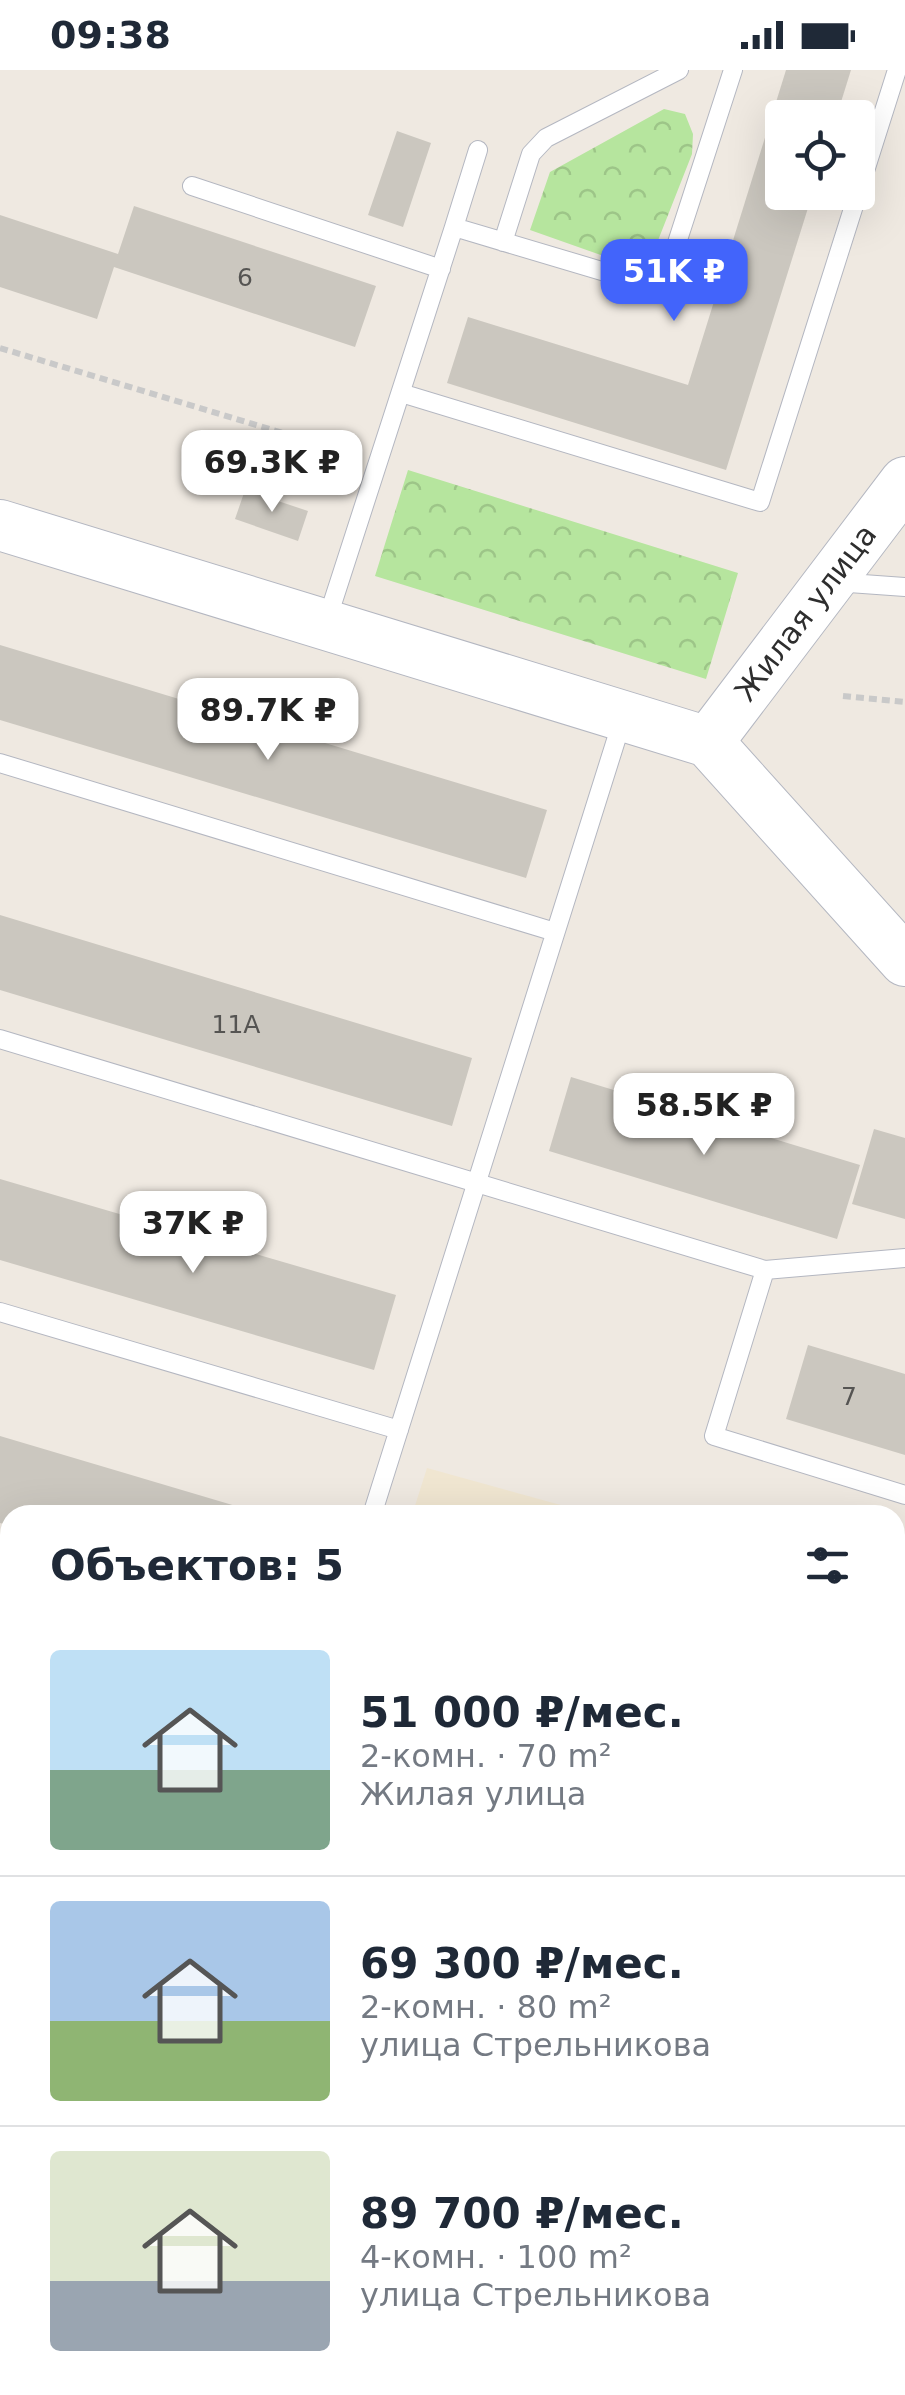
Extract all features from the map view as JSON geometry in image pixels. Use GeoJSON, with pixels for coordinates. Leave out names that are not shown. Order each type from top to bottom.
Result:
{"type":"FeatureCollection","features":[{"type":"Feature","properties":{"kind":"street","name":"Жилая улица"},"geometry":{"type":"LineString","coordinates":[[708,742],[905,482]]}},
{"type":"Feature","properties":{"kind":"street"},"geometry":{"type":"LineString","coordinates":[[0,526],[708,742],[905,962]]}},
{"type":"Feature","properties":{"kind":"lane"},"geometry":{"type":"LineString","coordinates":[[503,242],[531,154],[546,138],[679,70]]}},
{"type":"Feature","properties":{"kind":"lane"},"geometry":{"type":"LineString","coordinates":[[454,226],[662,289],[733,70]]}},
{"type":"Feature","properties":{"kind":"lane"},"geometry":{"type":"LineString","coordinates":[[400,392],[760,502],[897,70]]}},
{"type":"Feature","properties":{"kind":"lane"},"geometry":{"type":"LineString","coordinates":[[325,626],[478,150]]}},
{"type":"Feature","properties":{"kind":"lane"},"geometry":{"type":"LineString","coordinates":[[192,186],[440,269]]}},
{"type":"Feature","properties":{"kind":"lane"},"geometry":{"type":"LineString","coordinates":[[830,582],[905,587]]}},
{"type":"Feature","properties":{"kind":"lane"},"geometry":{"type":"LineString","coordinates":[[375,1505],[623,717]]}},
{"type":"Feature","properties":{"kind":"lane"},"geometry":{"type":"LineString","coordinates":[[0,762],[555,932]]}},
{"type":"Feature","properties":{"kind":"lane"},"geometry":{"type":"LineString","coordinates":[[0,1038],[765,1270],[905,1258]]}},
{"type":"Feature","properties":{"kind":"lane"},"geometry":{"type":"LineString","coordinates":[[765,1270],[714,1436],[905,1495]]}},
{"type":"Feature","properties":{"kind":"lane"},"geometry":{"type":"LineString","coordinates":[[0,1312],[399,1430]]}},
{"type":"Feature","properties":{"kind":"path"},"geometry":{"type":"LineString","coordinates":[[0,348],[378,462]]}},
{"type":"Feature","properties":{"kind":"path"},"geometry":{"type":"LineString","coordinates":[[843,696],[905,702]]}},
{"type":"Feature","properties":{"kind":"shaded area"},"geometry":{"type":"Polygon","coordinates":[[[427,1468],[561,1505],[415,1505],[427,1468]]]}},
{"type":"Feature","properties":{"kind":"green space"},"geometry":{"type":"Polygon","coordinates":[[[664,109],[685,114],[693,134],[692,154],[646,271],[530,230],[550,172],[664,109]]]}},
{"type":"Feature","properties":{"kind":"green space"},"geometry":{"type":"Polygon","coordinates":[[[408,470],[738,573],[706,679],[375,576],[408,470]]]}},
{"type":"Feature","properties":{"kind":"building"},"geometry":{"type":"Polygon","coordinates":[[[786,70],[851,70],[842,100],[777,100],[786,70]]]}},
{"type":"Feature","properties":{"kind":"building"},"geometry":{"type":"Polygon","coordinates":[[[397,131],[431,143],[403,227],[368,215],[397,131]]]}},
{"type":"Feature","properties":{"kind":"building"},"geometry":{"type":"Polygon","coordinates":[[[765,138],[765,210],[807,210],[726,470],[447,383],[468,317],[688,385],[765,138]]]}},
{"type":"Feature","properties":{"kind":"building"},"geometry":{"type":"Polygon","coordinates":[[[134,206],[376,286],[355,347],[114,267],[97,319],[0,287],[0,215],[118,254],[134,206]]]}},
{"type":"Feature","properties":{"kind":"building"},"geometry":{"type":"Polygon","coordinates":[[[245,490],[308,511],[298,541],[235,519],[245,490]]]}},
{"type":"Feature","properties":{"kind":"building"},"geometry":{"type":"Polygon","coordinates":[[[0,645],[547,810],[526,878],[0,720],[0,645]]]}},
{"type":"Feature","properties":{"kind":"building"},"geometry":{"type":"Polygon","coordinates":[[[0,915],[472,1058],[452,1126],[0,990],[0,915]]]}},
{"type":"Feature","properties":{"kind":"building"},"geometry":{"type":"Polygon","coordinates":[[[571,1077],[860,1165],[837,1239],[549,1151],[571,1077]]]}},
{"type":"Feature","properties":{"kind":"building"},"geometry":{"type":"Polygon","coordinates":[[[874,1129],[905,1138],[905,1219],[852,1204],[874,1129]]]}},
{"type":"Feature","properties":{"kind":"building"},"geometry":{"type":"Polygon","coordinates":[[[0,1179],[396,1295],[374,1370],[0,1260],[0,1179]]]}},
{"type":"Feature","properties":{"kind":"building"},"geometry":{"type":"Polygon","coordinates":[[[808,1345],[905,1374],[905,1455],[786,1419],[808,1345]]]}},
{"type":"Feature","properties":{"kind":"building"},"geometry":{"type":"Polygon","coordinates":[[[0,1436],[233,1505],[0,1505],[0,1436]]]}}]}
